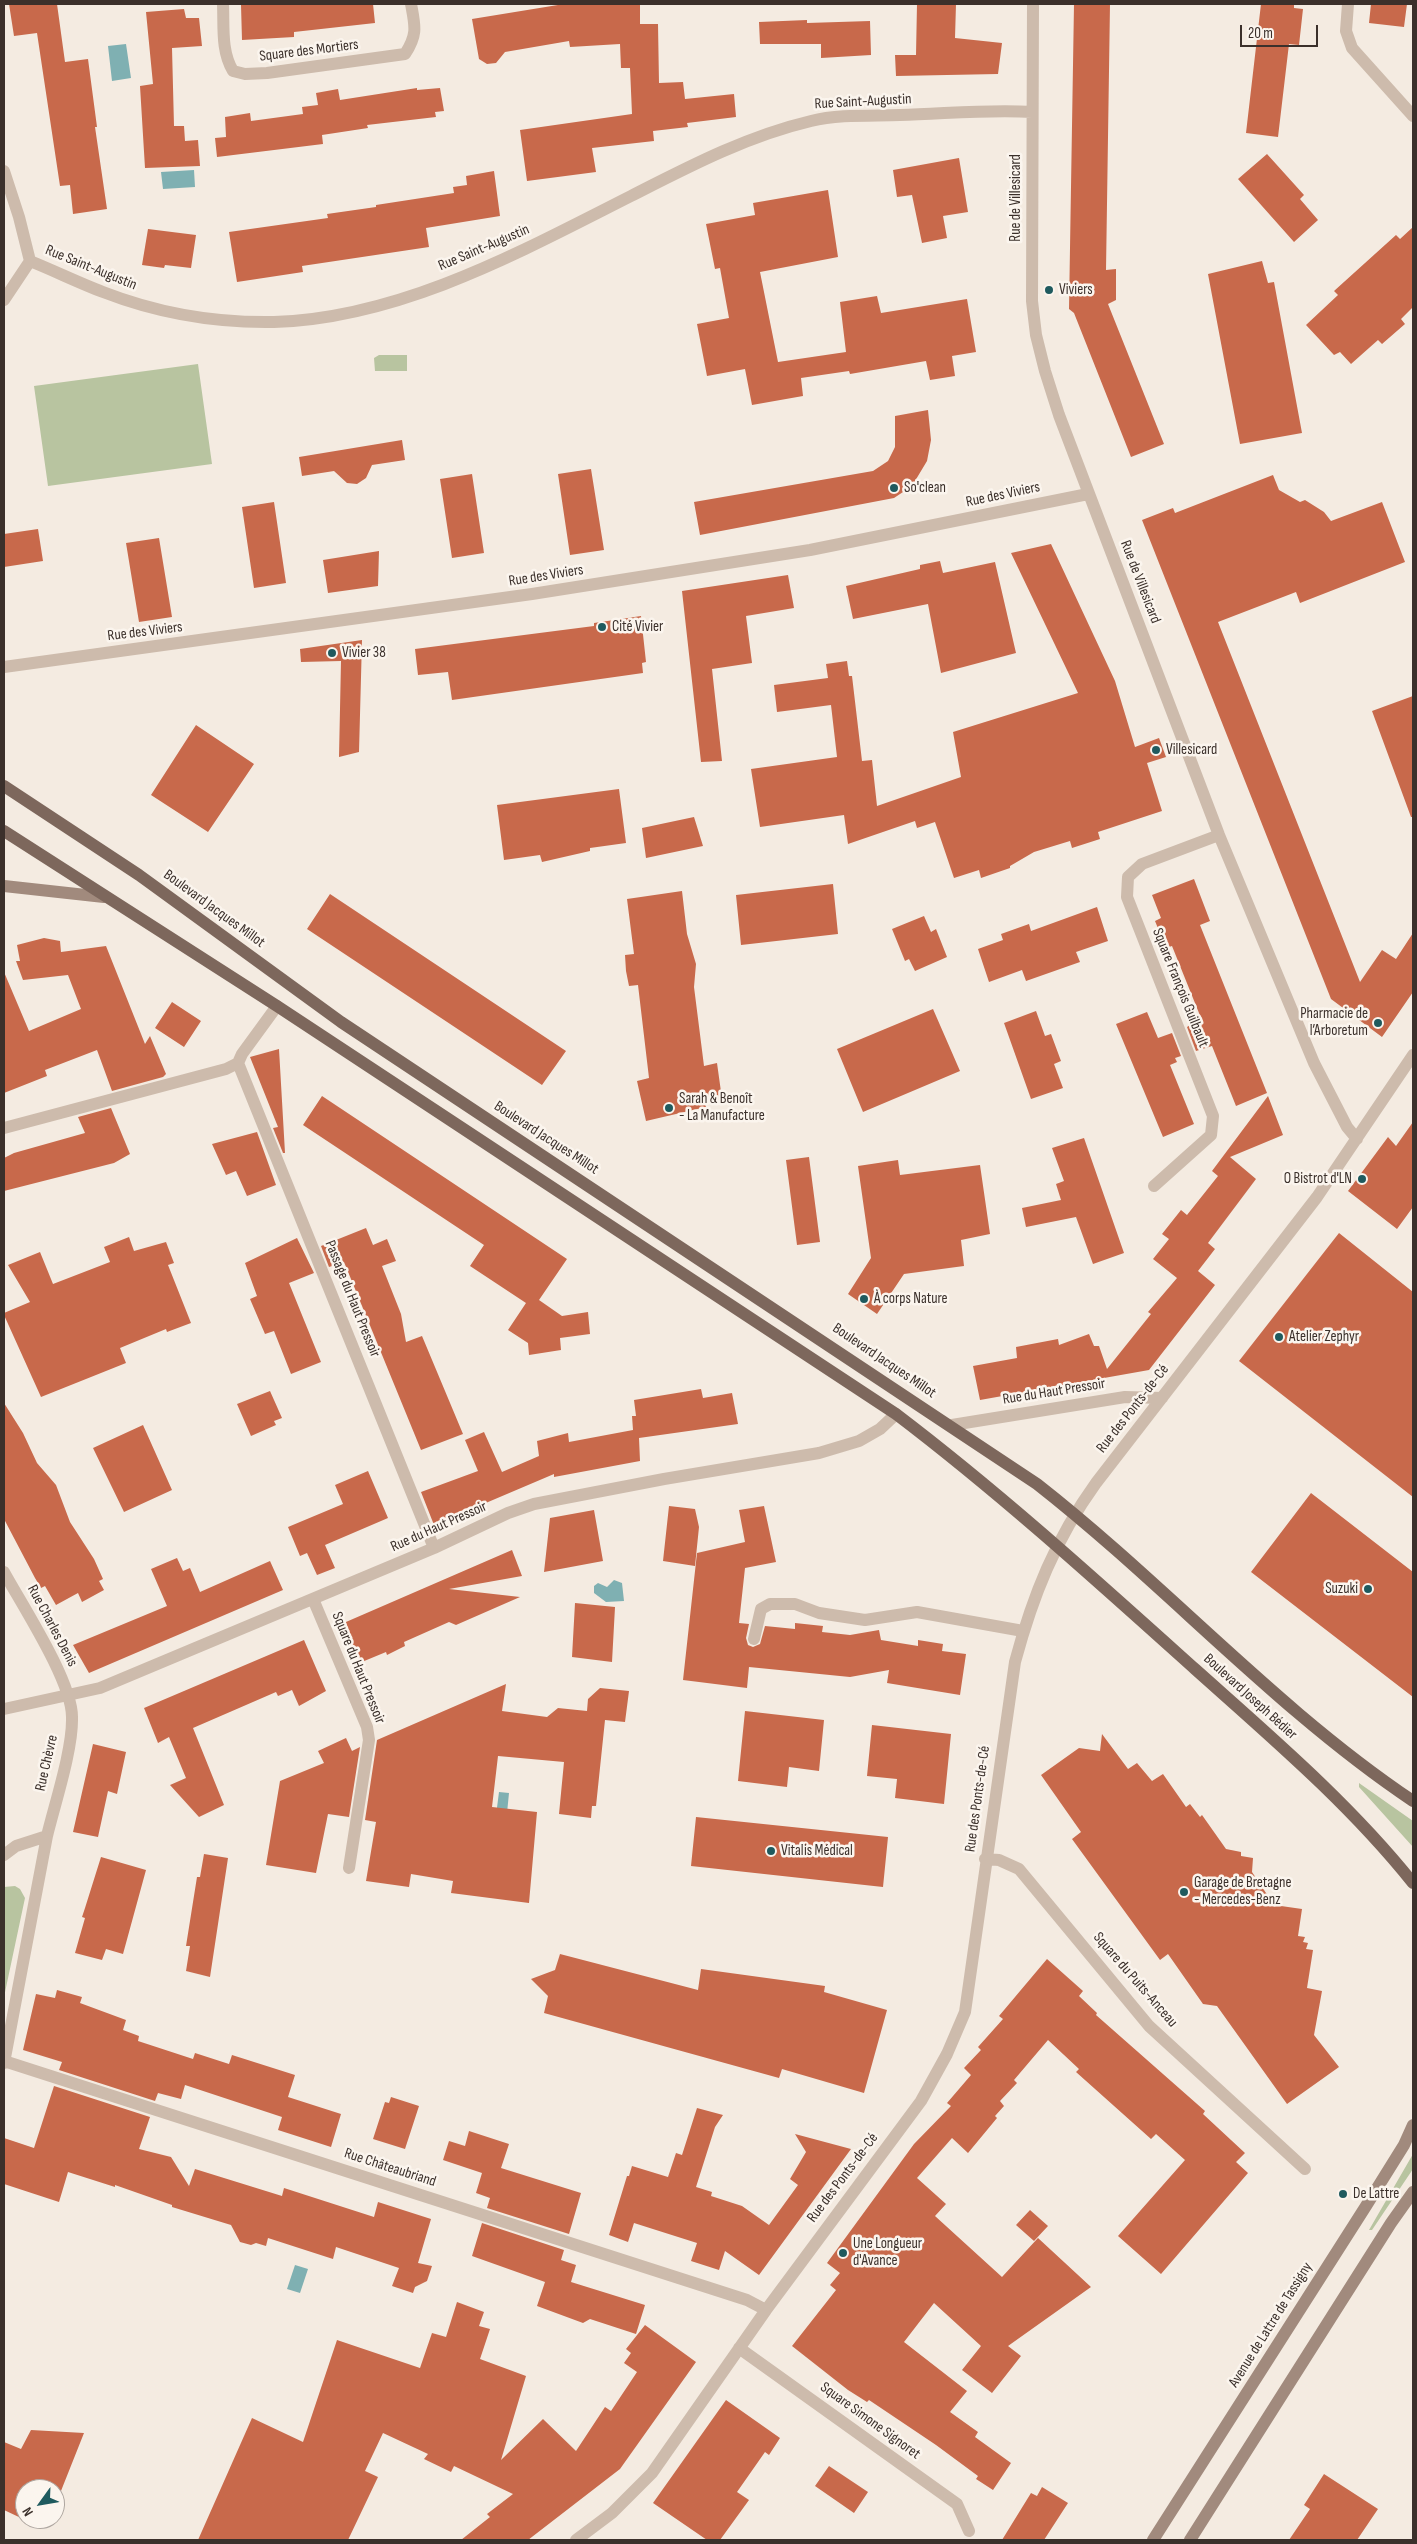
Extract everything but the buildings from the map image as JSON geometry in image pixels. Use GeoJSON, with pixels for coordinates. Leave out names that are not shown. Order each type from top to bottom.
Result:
{"type":"FeatureCollection","features":[{"type":"Feature","properties":{"kind":"main road","name":"Boulevard Jacques Millot"},"geometry":{"type":"LineString","coordinates":[[4,786],[139,875],[341,1022],[952,1426],[1037,1484],[1074,1513]]}},
{"type":"Feature","properties":{"kind":"main road"},"geometry":{"type":"LineString","coordinates":[[4,831],[276,1006],[896,1414],[938,1446],[1056,1544]]}},
{"type":"Feature","properties":{"kind":"main road","name":"Boulevard Joseph Bédier"},"geometry":{"type":"LineString","coordinates":[[1074,1513],[1335,1744],[1413,1801]]}},
{"type":"Feature","properties":{"kind":"main road","name":"Boulevard Joseph Bédier"},"geometry":{"type":"LineString","coordinates":[[1056,1544],[1354,1813],[1413,1883]]}},
{"type":"Feature","properties":{"kind":"street","name":"Square des Mortiers"},"geometry":{"type":"LineString","coordinates":[[223,4],[224,51],[234,71],[245,74],[267,74],[405,54],[414,42],[416,29],[411,4]]}},
{"type":"Feature","properties":{"kind":"street","name":"Rue de Villesicard"},"geometry":{"type":"LineString","coordinates":[[1034,4],[1032,301],[1036,335],[1056,406],[1219,835],[1314,1063],[1347,1127],[1357,1139]]}},
{"type":"Feature","properties":{"kind":"street"},"geometry":{"type":"LineString","coordinates":[[1348,4],[1346,31],[1352,48],[1413,116]]}},
{"type":"Feature","properties":{"kind":"street","name":"Rue Saint-Augustin"},"geometry":{"type":"LineString","coordinates":[[4,171],[19,217],[30,261],[102,292],[170,312],[242,321],[274,322],[323,317],[370,307],[465,275],[557,234],[672,175],[735,146],[813,120],[1032,112]]}},
{"type":"Feature","properties":{"kind":"street"},"geometry":{"type":"LineString","coordinates":[[4,300],[30,261]]}},
{"type":"Feature","properties":{"kind":"street","name":"Rue des Viviers"},"geometry":{"type":"LineString","coordinates":[[4,666],[464,604],[810,550],[1088,494]]}},
{"type":"Feature","properties":{"kind":"street","name":"Square François Guilbault"},"geometry":{"type":"LineString","coordinates":[[1154,1186],[1211,1135],[1213,1116],[1126,897],[1128,878],[1142,864],[1219,835]]}},
{"type":"Feature","properties":{"kind":"street"},"geometry":{"type":"LineString","coordinates":[[4,886],[104,897]]}},
{"type":"Feature","properties":{"kind":"street"},"geometry":{"type":"LineString","coordinates":[[4,1128],[226,1069],[238,1064],[242,1054],[276,1006]]}},
{"type":"Feature","properties":{"kind":"street","name":"Rue des Ponts-de-Cé"},"geometry":{"type":"LineString","coordinates":[[576,2540],[618,2507],[652,2473],[766,2310],[921,2101],[947,2054],[965,2012],[985,1859],[1015,1662],[1023,1631],[1056,1544],[1074,1513],[1312,1204],[1413,1055]]}},
{"type":"Feature","properties":{"kind":"street","name":"Passage du Haut Pressoir"},"geometry":{"type":"LineString","coordinates":[[238,1064],[434,1548]]}},
{"type":"Feature","properties":{"kind":"street","name":"Rue du Haut Pressoir"},"geometry":{"type":"LineString","coordinates":[[952,1426],[1125,1397],[1162,1398]]}},
{"type":"Feature","properties":{"kind":"street","name":"Rue du Haut Pressoir"},"geometry":{"type":"LineString","coordinates":[[4,1710],[100,1688],[434,1548],[508,1513],[534,1504],[827,1450],[859,1441],[880,1429],[896,1414]]}},
{"type":"Feature","properties":{"kind":"street","name":"Rue Charles Denis"},"geometry":{"type":"LineString","coordinates":[[4,1572],[62,1676],[67,1697]]}},
{"type":"Feature","properties":{"kind":"street","name":"Square du Haut Pressoir"},"geometry":{"type":"LineString","coordinates":[[312,1599],[367,1727],[369,1740],[349,1868]]}},
{"type":"Feature","properties":{"kind":"street"},"geometry":{"type":"LineString","coordinates":[[754,1639],[761,1609],[770,1604],[795,1604],[819,1613],[865,1620],[917,1612],[1023,1631]]}},
{"type":"Feature","properties":{"kind":"street","name":"Rue Chèvre"},"geometry":{"type":"LineString","coordinates":[[4,2062],[47,1836],[69,1742],[72,1717],[67,1697]]}},
{"type":"Feature","properties":{"kind":"street"},"geometry":{"type":"LineString","coordinates":[[4,1855],[16,1846],[47,1836]]}},
{"type":"Feature","properties":{"kind":"street","name":"Square du Puits-Anceau"},"geometry":{"type":"LineString","coordinates":[[985,1859],[1000,1860],[1019,1869],[1149,2026],[1305,2169]]}},
{"type":"Feature","properties":{"kind":"street","name":"Rue Châteaubriand"},"geometry":{"type":"LineString","coordinates":[[4,2062],[747,2300],[766,2310]]}},
{"type":"Feature","properties":{"kind":"street","name":"Avenue de Lattre de Tassigny"},"geometry":{"type":"LineString","coordinates":[[1153,2540],[1366,2206],[1404,2145],[1413,2125]]}},
{"type":"Feature","properties":{"kind":"street"},"geometry":{"type":"LineString","coordinates":[[1190,2540],[1386,2231],[1413,2192]]}},
{"type":"Feature","properties":{"kind":"street","name":"Square Simone Signoret"},"geometry":{"type":"LineString","coordinates":[[739,2348],[957,2504],[969,2531]]}},
{"type":"Feature","properties":{"kind":"green space"},"geometry":{"type":"Polygon","coordinates":[[[379,355],[407,355],[407,371],[375,371],[374,358],[379,355]]]}},
{"type":"Feature","properties":{"kind":"green space"},"geometry":{"type":"Polygon","coordinates":[[[198,364],[212,464],[48,486],[34,386],[198,364]]]}},
{"type":"Feature","properties":{"kind":"green space"},"geometry":{"type":"Polygon","coordinates":[[[1359,1783],[1413,1821],[1413,1847],[1359,1787],[1359,1783]]]}},
{"type":"Feature","properties":{"kind":"green space"},"geometry":{"type":"Polygon","coordinates":[[[15,1886],[20,1889],[25,1898],[4,1997],[4,1887],[15,1886]]]}},
{"type":"Feature","properties":{"kind":"green space"},"geometry":{"type":"Polygon","coordinates":[[[1413,2154],[1413,2169],[1372,2230],[1369,2230],[1413,2154]]]}},
{"type":"Feature","properties":{"kind":"water"},"geometry":{"type":"Polygon","coordinates":[[[126,44],[131,78],[112,81],[108,46],[126,44]]]}},
{"type":"Feature","properties":{"kind":"water"},"geometry":{"type":"Polygon","coordinates":[[[194,170],[195,187],[163,189],[161,172],[194,170]]]}},
{"type":"Feature","properties":{"kind":"water"},"geometry":{"type":"Polygon","coordinates":[[[614,1580],[622,1583],[624,1601],[606,1602],[594,1593],[594,1586],[598,1583],[607,1587],[614,1580]]]}},
{"type":"Feature","properties":{"kind":"water"},"geometry":{"type":"Polygon","coordinates":[[[499,1792],[509,1793],[505,1833],[494,1831],[499,1792]]]}},
{"type":"Feature","properties":{"kind":"water"},"geometry":{"type":"Polygon","coordinates":[[[295,2265],[308,2269],[300,2293],[287,2289],[295,2265]]]}},
{"type":"Feature","properties":{"kind":"place","name":"Viviers"},"geometry":{"type":"Point","coordinates":[1049,290]}},
{"type":"Feature","properties":{"kind":"place","name":"So'clean"},"geometry":{"type":"Point","coordinates":[894,488]}},
{"type":"Feature","properties":{"kind":"place","name":"Cité Vivier"},"geometry":{"type":"Point","coordinates":[602,627]}},
{"type":"Feature","properties":{"kind":"place","name":"Vivier 38"},"geometry":{"type":"Point","coordinates":[332,653]}},
{"type":"Feature","properties":{"kind":"place","name":"Villesicard"},"geometry":{"type":"Point","coordinates":[1156,750]}},
{"type":"Feature","properties":{"kind":"place","name":"Pharmacie de l’Arboretum"},"geometry":{"type":"Point","coordinates":[1378,1023]}},
{"type":"Feature","properties":{"kind":"place","name":"Sarah & Benoît - La Manufacture"},"geometry":{"type":"Point","coordinates":[669,1108]}},
{"type":"Feature","properties":{"kind":"place","name":"O Bistrot d'LN"},"geometry":{"type":"Point","coordinates":[1362,1179]}},
{"type":"Feature","properties":{"kind":"place","name":"À corps Nature"},"geometry":{"type":"Point","coordinates":[864,1299]}},
{"type":"Feature","properties":{"kind":"place","name":"Atelier Zephyr"},"geometry":{"type":"Point","coordinates":[1279,1337]}},
{"type":"Feature","properties":{"kind":"place","name":"Suzuki"},"geometry":{"type":"Point","coordinates":[1368,1589]}},
{"type":"Feature","properties":{"kind":"place","name":"Vitalis Médical"},"geometry":{"type":"Point","coordinates":[771,1851]}},
{"type":"Feature","properties":{"kind":"place","name":"Garage de Bretagne - Mercedes-Benz"},"geometry":{"type":"Point","coordinates":[1184,1892]}},
{"type":"Feature","properties":{"kind":"place","name":"De Lattre"},"geometry":{"type":"Point","coordinates":[1343,2194]}},
{"type":"Feature","properties":{"kind":"place","name":"Une Longueur d'Avance"},"geometry":{"type":"Point","coordinates":[843,2253]}}]}
